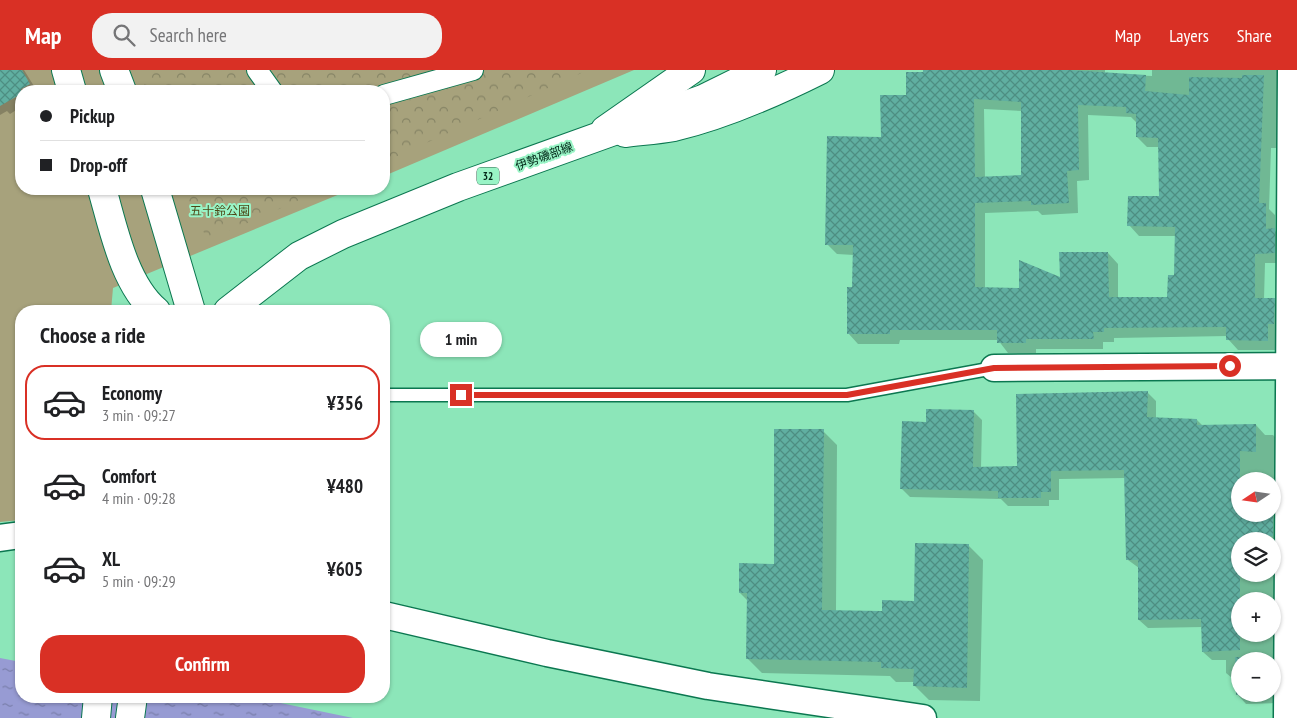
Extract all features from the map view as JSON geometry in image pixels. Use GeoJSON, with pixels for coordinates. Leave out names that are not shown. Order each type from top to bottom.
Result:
{"type":"FeatureCollection","features":[{"type":"Feature","properties":{"kind":"street"},"geometry":{"type":"LineString","coordinates":[[66,70],[70,85]]}},
{"type":"Feature","properties":{"kind":"street"},"geometry":{"type":"LineString","coordinates":[[114,70],[120,85]]}},
{"type":"Feature","properties":{"kind":"street"},"geometry":{"type":"LineString","coordinates":[[257,70],[268,85]]}},
{"type":"Feature","properties":{"kind":"street"},"geometry":{"type":"LineString","coordinates":[[390,94],[473,70]]}},
{"type":"Feature","properties":{"kind":"street"},"geometry":{"type":"LineString","coordinates":[[593,138],[691,70]]}},
{"type":"Feature","properties":{"kind":"street","name":"伊勢磯部線"},"geometry":{"type":"LineString","coordinates":[[240,305],[300,256],[343,234],[458,187],[703,99],[762,70]]}},
{"type":"Feature","properties":{"kind":"street"},"geometry":{"type":"LineString","coordinates":[[593,138],[674,127],[771,93],[820,70]]}},
{"type":"Feature","properties":{"kind":"street"},"geometry":{"type":"LineString","coordinates":[[1287,718],[1293,366],[1291,70]]}},
{"type":"Feature","properties":{"kind":"street"},"geometry":{"type":"LineString","coordinates":[[104,195],[123,260],[137,286],[151,305]]}},
{"type":"Feature","properties":{"kind":"street"},"geometry":{"type":"LineString","coordinates":[[157,195],[189,305]]}},
{"type":"Feature","properties":{"kind":"street"},"geometry":{"type":"LineString","coordinates":[[994,368],[1293,366]]}},
{"type":"Feature","properties":{"kind":"street"},"geometry":{"type":"LineString","coordinates":[[0,538],[15,537]]}},
{"type":"Feature","properties":{"kind":"street"},"geometry":{"type":"LineString","coordinates":[[390,616],[547,653],[708,686],[923,718]]}},
{"type":"Feature","properties":{"kind":"street"},"geometry":{"type":"LineString","coordinates":[[96,718],[97,703]]}},
{"type":"Feature","properties":{"kind":"street"},"geometry":{"type":"LineString","coordinates":[[130,718],[132,703]]}},
{"type":"Feature","properties":{"kind":"lane"},"geometry":{"type":"LineString","coordinates":[[390,395],[847,395],[994,368]]}},
{"type":"Feature","properties":{"kind":"green space"},"geometry":{"type":"Polygon","coordinates":[[[0,70],[634,70],[390,173],[390,85],[15,85],[15,195],[338,195],[113,288],[112,305],[15,305],[15,521],[0,522],[0,70]]]}},
{"type":"Feature","properties":{"kind":"green space"},"geometry":{"type":"Polygon","coordinates":[[[140,70],[588,70],[390,159],[390,85],[144,85],[140,70]]]}},
{"type":"Feature","properties":{"kind":"green space","name":"五十鈴公園"},"geometry":{"type":"Polygon","coordinates":[[[186,195],[310,195],[234,229],[206,237],[186,195]]]}},
{"type":"Feature","properties":{"kind":"water"},"geometry":{"type":"Polygon","coordinates":[[[0,658],[15,661],[15,703],[281,703],[353,718],[0,718],[0,658]]]}},
{"type":"Feature","properties":{"kind":"building"},"geometry":{"type":"Polygon","coordinates":[[[0,70],[22,70],[30,84],[15,85],[15,97],[0,106],[0,70]]]}},
{"type":"Feature","properties":{"kind":"building"},"geometry":{"type":"Polygon","coordinates":[[[923,70],[1069,70],[1146,75],[1145,91],[1189,95],[1189,77],[1242,78],[1242,75],[1264,75],[1259,203],[1266,203],[1266,229],[1275,228],[1275,253],[1255,254],[1255,298],[1275,298],[1274,324],[1268,324],[1268,341],[1226,340],[1226,327],[1104,328],[1104,332],[1093,332],[1094,339],[1026,339],[1026,343],[997,343],[997,330],[890,330],[890,334],[847,334],[847,287],[852,287],[853,245],[825,245],[827,136],[881,137],[880,95],[906,95],[906,72],[923,72],[923,70]],[[974,99],[975,177],[1021,175],[1021,102],[974,99]],[[1078,105],[1079,170],[1067,171],[1069,203],[1031,205],[1031,201],[975,203],[975,287],[1019,288],[1019,260],[1060,277],[1059,252],[1108,252],[1109,297],[1167,297],[1168,275],[1174,275],[1175,227],[1127,226],[1128,196],[1159,196],[1158,138],[1136,137],[1136,114],[1126,113],[1126,107],[1078,105]]]}},
{"type":"Feature","properties":{"kind":"building"},"geometry":{"type":"Polygon","coordinates":[[[1148,391],[1147,417],[1197,419],[1197,425],[1256,424],[1256,452],[1240,451],[1240,472],[1231,472],[1231,522],[1273,522],[1273,532],[1231,532],[1231,582],[1240,582],[1240,592],[1231,592],[1231,642],[1240,642],[1240,650],[1202,652],[1201,619],[1138,620],[1138,560],[1126,560],[1124,470],[1051,471],[1051,492],[1041,492],[1041,498],[998,498],[998,491],[900,489],[902,421],[926,422],[926,409],[974,410],[973,467],[1017,466],[1016,394],[1148,391]]]}},
{"type":"Feature","properties":{"kind":"building"},"geometry":{"type":"Polygon","coordinates":[[[774,429],[824,429],[822,610],[882,611],[882,600],[914,601],[915,543],[969,544],[967,688],[913,686],[914,669],[881,668],[881,662],[746,659],[747,593],[739,593],[739,563],[774,564],[774,429]]]}},
{"type":"Feature","properties":{"kind":"route"},"geometry":{"type":"LineString","coordinates":[[461,395],[847,395],[994,368],[1230,366]]}}]}
